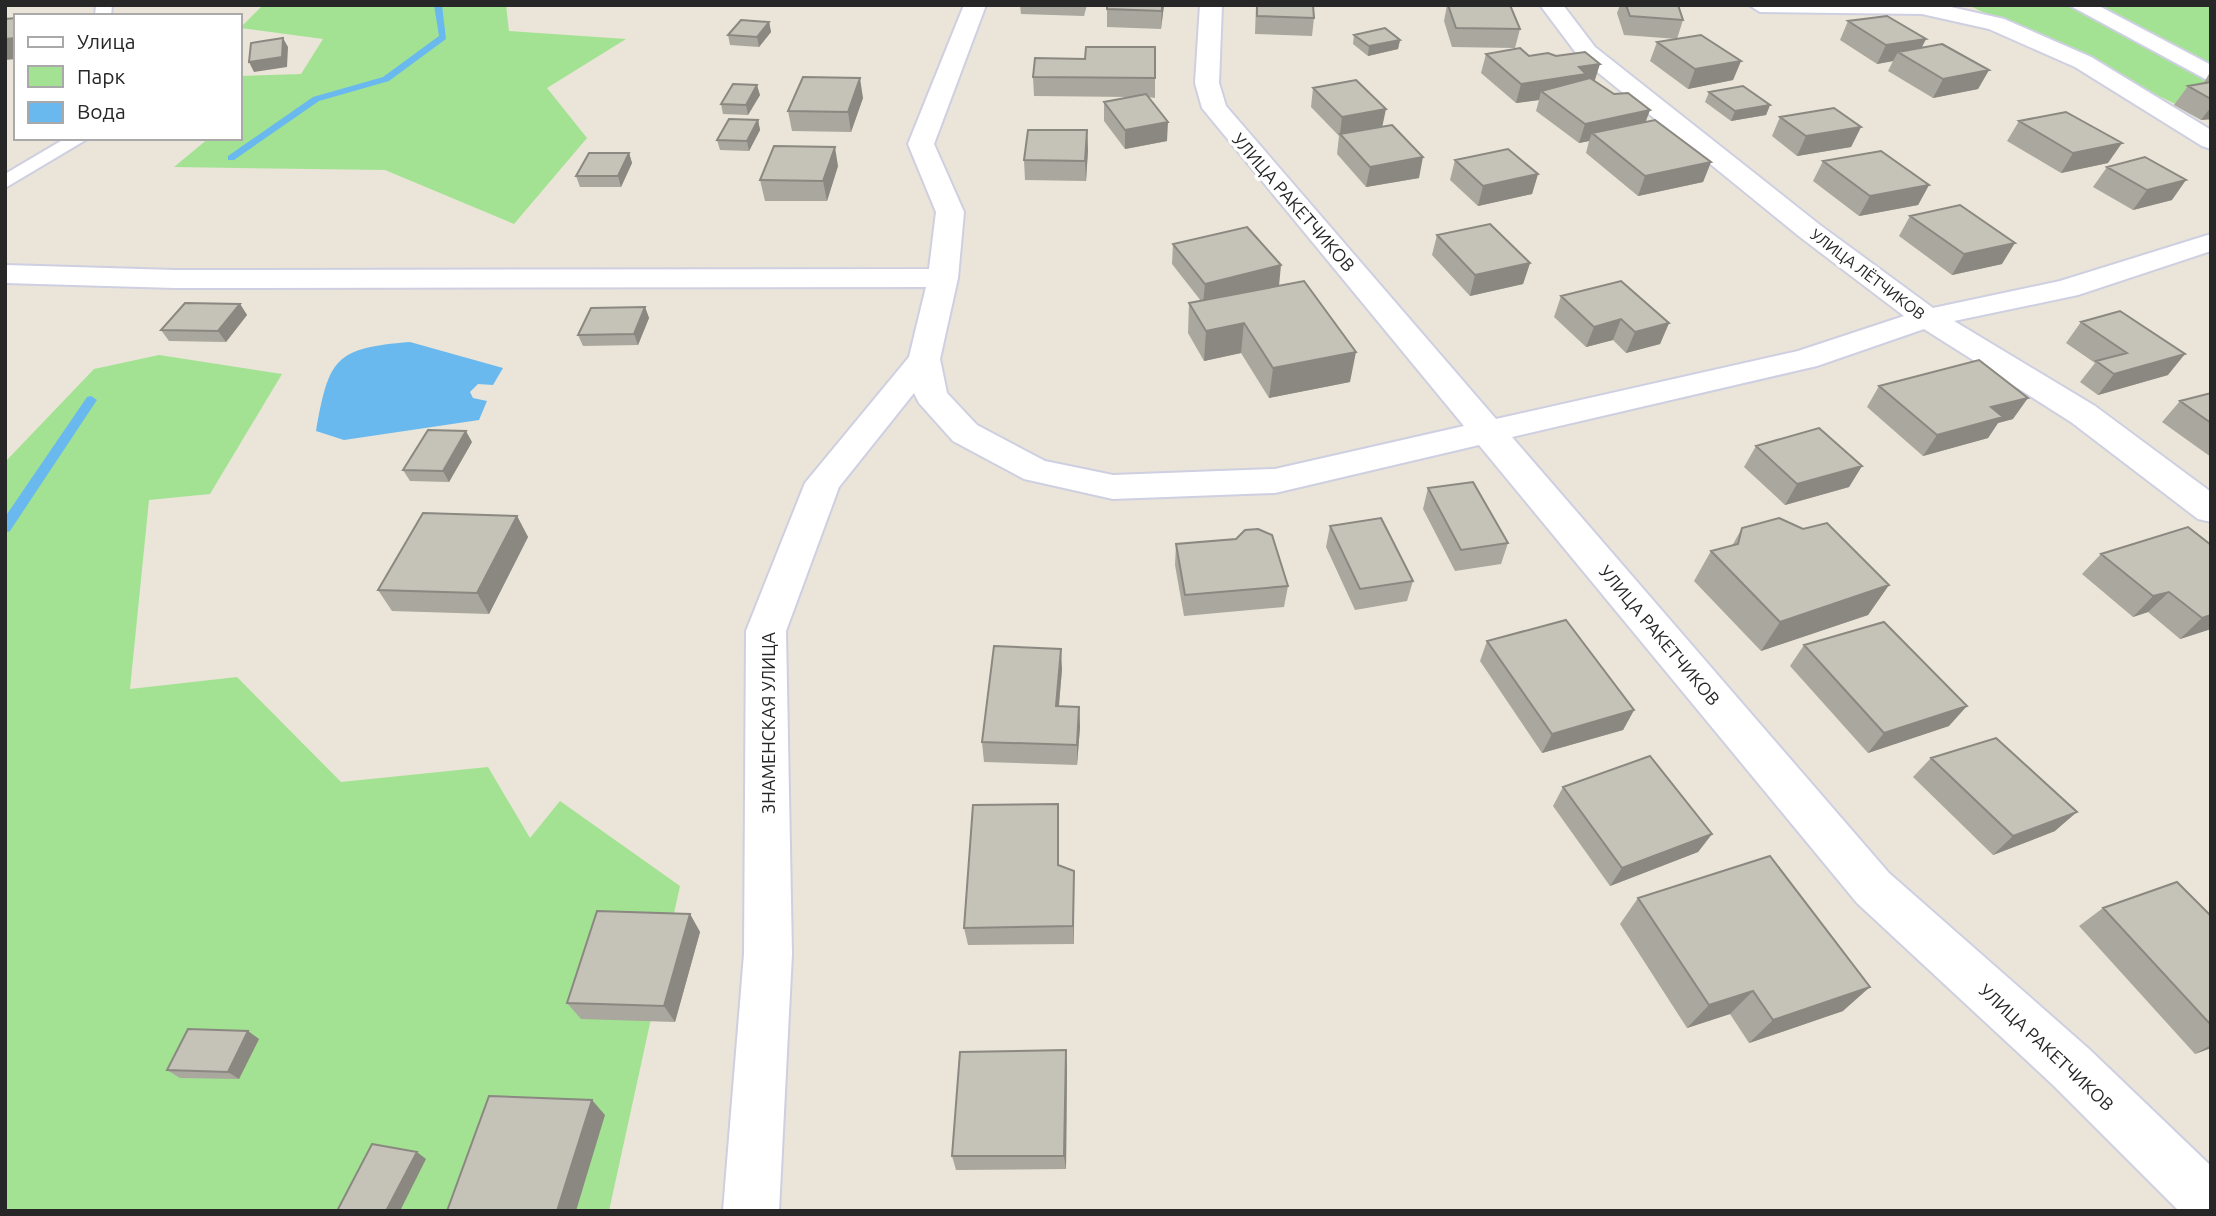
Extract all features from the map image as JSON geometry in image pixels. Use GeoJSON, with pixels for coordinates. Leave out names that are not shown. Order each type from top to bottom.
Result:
{"type":"FeatureCollection","features":[{"type":"Feature","properties":{"kind":"street","name":"ЗНАМЕНСКАЯ УЛИЦА"},"geometry":{"type":"LineString","coordinates":[[751,1211],[768,954],[766,631],[823,482],[924,359],[943,278],[950,212],[920,144],[975,5]]}},
{"type":"Feature","properties":{"kind":"street","name":"УЛИЦА РАКЕТЧИКОВ"},"geometry":{"type":"LineString","coordinates":[[1211,5],[1207,83],[1214,108],[1873,888],[2071,1067],[2211,1204]]}},
{"type":"Feature","properties":{"kind":"street","name":"УЛИЦА ЛЁТЧИКОВ"},"geometry":{"type":"LineString","coordinates":[[1551,5],[1587,52],[1810,231],[1927,318],[2083,415],[2211,510]]}},
{"type":"Feature","properties":{"kind":"street"},"geometry":{"type":"LineString","coordinates":[[1760,5],[1913,7],[1996,24],[2083,62],[2211,141]]}},
{"type":"Feature","properties":{"kind":"street"},"geometry":{"type":"LineString","coordinates":[[2080,5],[2211,75]]}},
{"type":"Feature","properties":{"kind":"street"},"geometry":{"type":"LineString","coordinates":[[924,359],[931,396],[965,433],[1036,471],[1113,487],[1275,481],[1806,359],[1927,318],[2067,289],[2211,242]]}},
{"type":"Feature","properties":{"kind":"street"},"geometry":{"type":"LineString","coordinates":[[5,274],[175,279],[943,278]]}},
{"type":"Feature","properties":{"kind":"lane"},"geometry":{"type":"LineString","coordinates":[[5,182],[77,140]]}},
{"type":"Feature","properties":{"kind":"green space"},"geometry":{"type":"Polygon","coordinates":[[[263,5],[506,5],[509,31],[626,39],[547,88],[587,138],[514,224],[385,170],[174,167],[207,140],[242,140],[242,76],[301,74],[323,39],[242,28],[263,5]]]}},
{"type":"Feature","properties":{"kind":"green space"},"geometry":{"type":"Polygon","coordinates":[[[1968,5],[2211,5],[2211,121],[1968,5]]]}},
{"type":"Feature","properties":{"kind":"green space"},"geometry":{"type":"Polygon","coordinates":[[[159,355],[282,374],[210,494],[149,500],[130,689],[237,677],[341,782],[488,767],[530,838],[560,801],[680,886],[609,1211],[5,1211],[5,462],[94,369],[159,355]]]}},
{"type":"Feature","properties":{"kind":"water"},"geometry":{"type":"Polygon","coordinates":[[[410,342],[503,368],[493,385],[478,384],[470,392],[473,398],[487,401],[479,420],[344,440],[316,431],[325,388],[339,362],[365,348],[410,342]]]}},
{"type":"Feature","properties":{"kind":"building"},"geometry":{"type":"Polygon","coordinates":[[[1107,5],[1162,5],[1162,11],[1107,9],[1107,5]]]}},
{"type":"Feature","properties":{"kind":"building"},"geometry":{"type":"Polygon","coordinates":[[[1257,5],[1313,5],[1314,18],[1257,16],[1257,5]]]}},
{"type":"Feature","properties":{"kind":"building"},"geometry":{"type":"Polygon","coordinates":[[[1448,5],[1510,5],[1520,29],[1456,28],[1448,5]]]}},
{"type":"Feature","properties":{"kind":"building"},"geometry":{"type":"Polygon","coordinates":[[[1626,5],[1678,5],[1683,20],[1630,16],[1626,5]]]}},
{"type":"Feature","properties":{"kind":"building"},"geometry":{"type":"Polygon","coordinates":[[[1887,16],[1926,39],[1886,45],[1848,21],[1887,16]]]}},
{"type":"Feature","properties":{"kind":"building"},"geometry":{"type":"Polygon","coordinates":[[[14,18],[14,38],[5,39],[5,19],[14,18]]]}},
{"type":"Feature","properties":{"kind":"building"},"geometry":{"type":"Polygon","coordinates":[[[741,20],[769,22],[757,37],[728,35],[741,20]]]}},
{"type":"Feature","properties":{"kind":"building"},"geometry":{"type":"Polygon","coordinates":[[[1385,28],[1400,40],[1369,46],[1354,35],[1385,28]]]}},
{"type":"Feature","properties":{"kind":"building"},"geometry":{"type":"Polygon","coordinates":[[[1701,35],[1741,61],[1695,69],[1657,42],[1701,35]]]}},
{"type":"Feature","properties":{"kind":"building"},"geometry":{"type":"Polygon","coordinates":[[[283,38],[282,57],[249,62],[251,43],[283,38]]]}},
{"type":"Feature","properties":{"kind":"building"},"geometry":{"type":"Polygon","coordinates":[[[1942,44],[1989,70],[1943,79],[1898,52],[1942,44]]]}},
{"type":"Feature","properties":{"kind":"building"},"geometry":{"type":"Polygon","coordinates":[[[1086,47],[1155,47],[1155,78],[1033,77],[1035,58],[1085,59],[1086,47]]]}},
{"type":"Feature","properties":{"kind":"building"},"geometry":{"type":"Polygon","coordinates":[[[1520,48],[1529,56],[1585,52],[1600,64],[1579,67],[1586,74],[1521,84],[1486,54],[1520,48]]]}},
{"type":"Feature","properties":{"kind":"building"},"geometry":{"type":"Polygon","coordinates":[[[803,77],[860,78],[848,112],[788,111],[803,77]]]}},
{"type":"Feature","properties":{"kind":"building"},"geometry":{"type":"Polygon","coordinates":[[[1590,78],[1614,94],[1628,93],[1650,110],[1585,124],[1541,91],[1590,78]]]}},
{"type":"Feature","properties":{"kind":"building"},"geometry":{"type":"Polygon","coordinates":[[[1356,80],[1386,109],[1342,117],[1313,88],[1356,80]]]}},
{"type":"Feature","properties":{"kind":"building"},"geometry":{"type":"Polygon","coordinates":[[[2211,82],[2211,99],[2188,86],[2211,82]]]}},
{"type":"Feature","properties":{"kind":"building"},"geometry":{"type":"Polygon","coordinates":[[[733,84],[757,85],[746,105],[721,104],[733,84]]]}},
{"type":"Feature","properties":{"kind":"building"},"geometry":{"type":"Polygon","coordinates":[[[1743,86],[1770,105],[1735,111],[1709,92],[1743,86]]]}},
{"type":"Feature","properties":{"kind":"building"},"geometry":{"type":"Polygon","coordinates":[[[1146,94],[1168,122],[1125,130],[1104,102],[1146,94]]]}},
{"type":"Feature","properties":{"kind":"building"},"geometry":{"type":"Polygon","coordinates":[[[1834,108],[1861,127],[1806,136],[1780,117],[1834,108]]]}},
{"type":"Feature","properties":{"kind":"building"},"geometry":{"type":"Polygon","coordinates":[[[2066,112],[2122,143],[2073,153],[2019,121],[2066,112]]]}},
{"type":"Feature","properties":{"kind":"building"},"geometry":{"type":"Polygon","coordinates":[[[729,119],[758,120],[747,141],[717,140],[729,119]]]}},
{"type":"Feature","properties":{"kind":"building"},"geometry":{"type":"Polygon","coordinates":[[[1655,120],[1711,162],[1645,176],[1592,133],[1655,120]]]}},
{"type":"Feature","properties":{"kind":"building"},"geometry":{"type":"Polygon","coordinates":[[[1392,125],[1423,157],[1370,167],[1340,134],[1392,125]]]}},
{"type":"Feature","properties":{"kind":"building"},"geometry":{"type":"Polygon","coordinates":[[[1028,130],[1087,130],[1085,161],[1024,160],[1028,130]]]}},
{"type":"Feature","properties":{"kind":"building"},"geometry":{"type":"Polygon","coordinates":[[[774,146],[835,147],[823,181],[760,180],[774,146]]]}},
{"type":"Feature","properties":{"kind":"building"},"geometry":{"type":"Polygon","coordinates":[[[1508,149],[1538,174],[1483,186],[1455,160],[1508,149]]]}},
{"type":"Feature","properties":{"kind":"building"},"geometry":{"type":"Polygon","coordinates":[[[1881,151],[1929,185],[1870,196],[1823,161],[1881,151]]]}},
{"type":"Feature","properties":{"kind":"building"},"geometry":{"type":"Polygon","coordinates":[[[589,153],[629,153],[618,176],[576,176],[589,153]]]}},
{"type":"Feature","properties":{"kind":"building"},"geometry":{"type":"Polygon","coordinates":[[[2145,157],[2186,180],[2147,190],[2107,167],[2145,157]]]}},
{"type":"Feature","properties":{"kind":"building"},"geometry":{"type":"Polygon","coordinates":[[[1960,205],[2015,243],[1964,254],[1910,216],[1960,205]]]}},
{"type":"Feature","properties":{"kind":"building"},"geometry":{"type":"Polygon","coordinates":[[[1490,224],[1530,263],[1475,275],[1437,235],[1490,224]]]}},
{"type":"Feature","properties":{"kind":"building"},"geometry":{"type":"Polygon","coordinates":[[[1247,227],[1281,265],[1205,284],[1173,244],[1247,227]]]}},
{"type":"Feature","properties":{"kind":"building"},"geometry":{"type":"Polygon","coordinates":[[[1304,281],[1356,352],[1273,368],[1244,323],[1206,331],[1189,303],[1304,281]]]}},
{"type":"Feature","properties":{"kind":"building"},"geometry":{"type":"Polygon","coordinates":[[[1621,281],[1669,323],[1635,332],[1621,319],[1594,327],[1561,296],[1621,281]]]}},
{"type":"Feature","properties":{"kind":"building"},"geometry":{"type":"Polygon","coordinates":[[[185,303],[240,304],[218,331],[161,330],[185,303]]]}},
{"type":"Feature","properties":{"kind":"building"},"geometry":{"type":"Polygon","coordinates":[[[645,307],[634,334],[578,335],[591,308],[645,307]]]}},
{"type":"Feature","properties":{"kind":"building"},"geometry":{"type":"Polygon","coordinates":[[[2120,311],[2185,354],[2114,374],[2096,361],[2127,353],[2081,322],[2120,311]]]}},
{"type":"Feature","properties":{"kind":"building"},"geometry":{"type":"Polygon","coordinates":[[[1979,360],[2028,398],[1991,407],[2003,417],[1937,435],[1879,386],[1979,360]]]}},
{"type":"Feature","properties":{"kind":"building"},"geometry":{"type":"Polygon","coordinates":[[[2211,393],[2211,423],[2180,401],[2211,393]]]}},
{"type":"Feature","properties":{"kind":"building"},"geometry":{"type":"Polygon","coordinates":[[[1819,428],[1862,466],[1797,484],[1756,446],[1819,428]]]}},
{"type":"Feature","properties":{"kind":"building"},"geometry":{"type":"Polygon","coordinates":[[[428,430],[466,431],[443,471],[403,470],[428,430]]]}},
{"type":"Feature","properties":{"kind":"building"},"geometry":{"type":"Polygon","coordinates":[[[1473,482],[1508,543],[1461,550],[1428,488],[1473,482]]]}},
{"type":"Feature","properties":{"kind":"building"},"geometry":{"type":"Polygon","coordinates":[[[423,513],[517,516],[477,593],[378,590],[423,513]]]}},
{"type":"Feature","properties":{"kind":"building"},"geometry":{"type":"Polygon","coordinates":[[[1381,518],[1413,581],[1360,589],[1330,526],[1381,518]]]}},
{"type":"Feature","properties":{"kind":"building"},"geometry":{"type":"Polygon","coordinates":[[[1779,518],[1803,529],[1827,523],[1889,585],[1780,622],[1711,551],[1738,544],[1742,528],[1779,518]]]}},
{"type":"Feature","properties":{"kind":"building"},"geometry":{"type":"Polygon","coordinates":[[[2188,527],[2211,545],[2211,615],[2202,618],[2169,592],[2153,596],[2101,554],[2188,527]]]}},
{"type":"Feature","properties":{"kind":"building"},"geometry":{"type":"Polygon","coordinates":[[[1258,529],[1272,535],[1288,586],[1185,595],[1176,544],[1236,539],[1245,530],[1258,529]]]}},
{"type":"Feature","properties":{"kind":"building"},"geometry":{"type":"Polygon","coordinates":[[[1566,620],[1634,710],[1552,734],[1487,641],[1566,620]]]}},
{"type":"Feature","properties":{"kind":"building"},"geometry":{"type":"Polygon","coordinates":[[[1884,622],[1967,706],[1884,733],[1804,645],[1884,622]]]}},
{"type":"Feature","properties":{"kind":"building"},"geometry":{"type":"Polygon","coordinates":[[[994,646],[1061,649],[1056,706],[1079,707],[1077,745],[982,742],[994,646]]]}},
{"type":"Feature","properties":{"kind":"building"},"geometry":{"type":"Polygon","coordinates":[[[1996,738],[2077,812],[2013,836],[1931,758],[1996,738]]]}},
{"type":"Feature","properties":{"kind":"building"},"geometry":{"type":"Polygon","coordinates":[[[1650,756],[1712,834],[1622,868],[1563,787],[1650,756]]]}},
{"type":"Feature","properties":{"kind":"building"},"geometry":{"type":"Polygon","coordinates":[[[1058,804],[1058,865],[1074,871],[1073,926],[964,928],[973,805],[1058,804]]]}},
{"type":"Feature","properties":{"kind":"building"},"geometry":{"type":"Polygon","coordinates":[[[1770,856],[1870,987],[1773,1020],[1753,991],[1709,1005],[1638,898],[1770,856]]]}},
{"type":"Feature","properties":{"kind":"building"},"geometry":{"type":"Polygon","coordinates":[[[2177,882],[2211,916],[2211,1025],[2103,908],[2177,882]]]}},
{"type":"Feature","properties":{"kind":"building"},"geometry":{"type":"Polygon","coordinates":[[[597,911],[690,914],[664,1006],[567,1003],[597,911]]]}},
{"type":"Feature","properties":{"kind":"building"},"geometry":{"type":"Polygon","coordinates":[[[188,1029],[248,1031],[228,1072],[167,1070],[188,1029]]]}},
{"type":"Feature","properties":{"kind":"building"},"geometry":{"type":"Polygon","coordinates":[[[1066,1050],[1064,1156],[952,1156],[960,1052],[1066,1050]]]}},
{"type":"Feature","properties":{"kind":"building"},"geometry":{"type":"Polygon","coordinates":[[[489,1096],[592,1100],[557,1211],[447,1211],[489,1096]]]}},
{"type":"Feature","properties":{"kind":"building"},"geometry":{"type":"Polygon","coordinates":[[[372,1144],[417,1152],[386,1211],[337,1211],[372,1144]]]}},
{"type":"Feature","properties":{"kind":"waterway"},"geometry":{"type":"LineString","coordinates":[[231,158],[316,99],[386,79],[443,37],[438,5]]}},
{"type":"Feature","properties":{"kind":"waterway"},"geometry":{"type":"LineString","coordinates":[[5,528],[91,400]]}}]}
